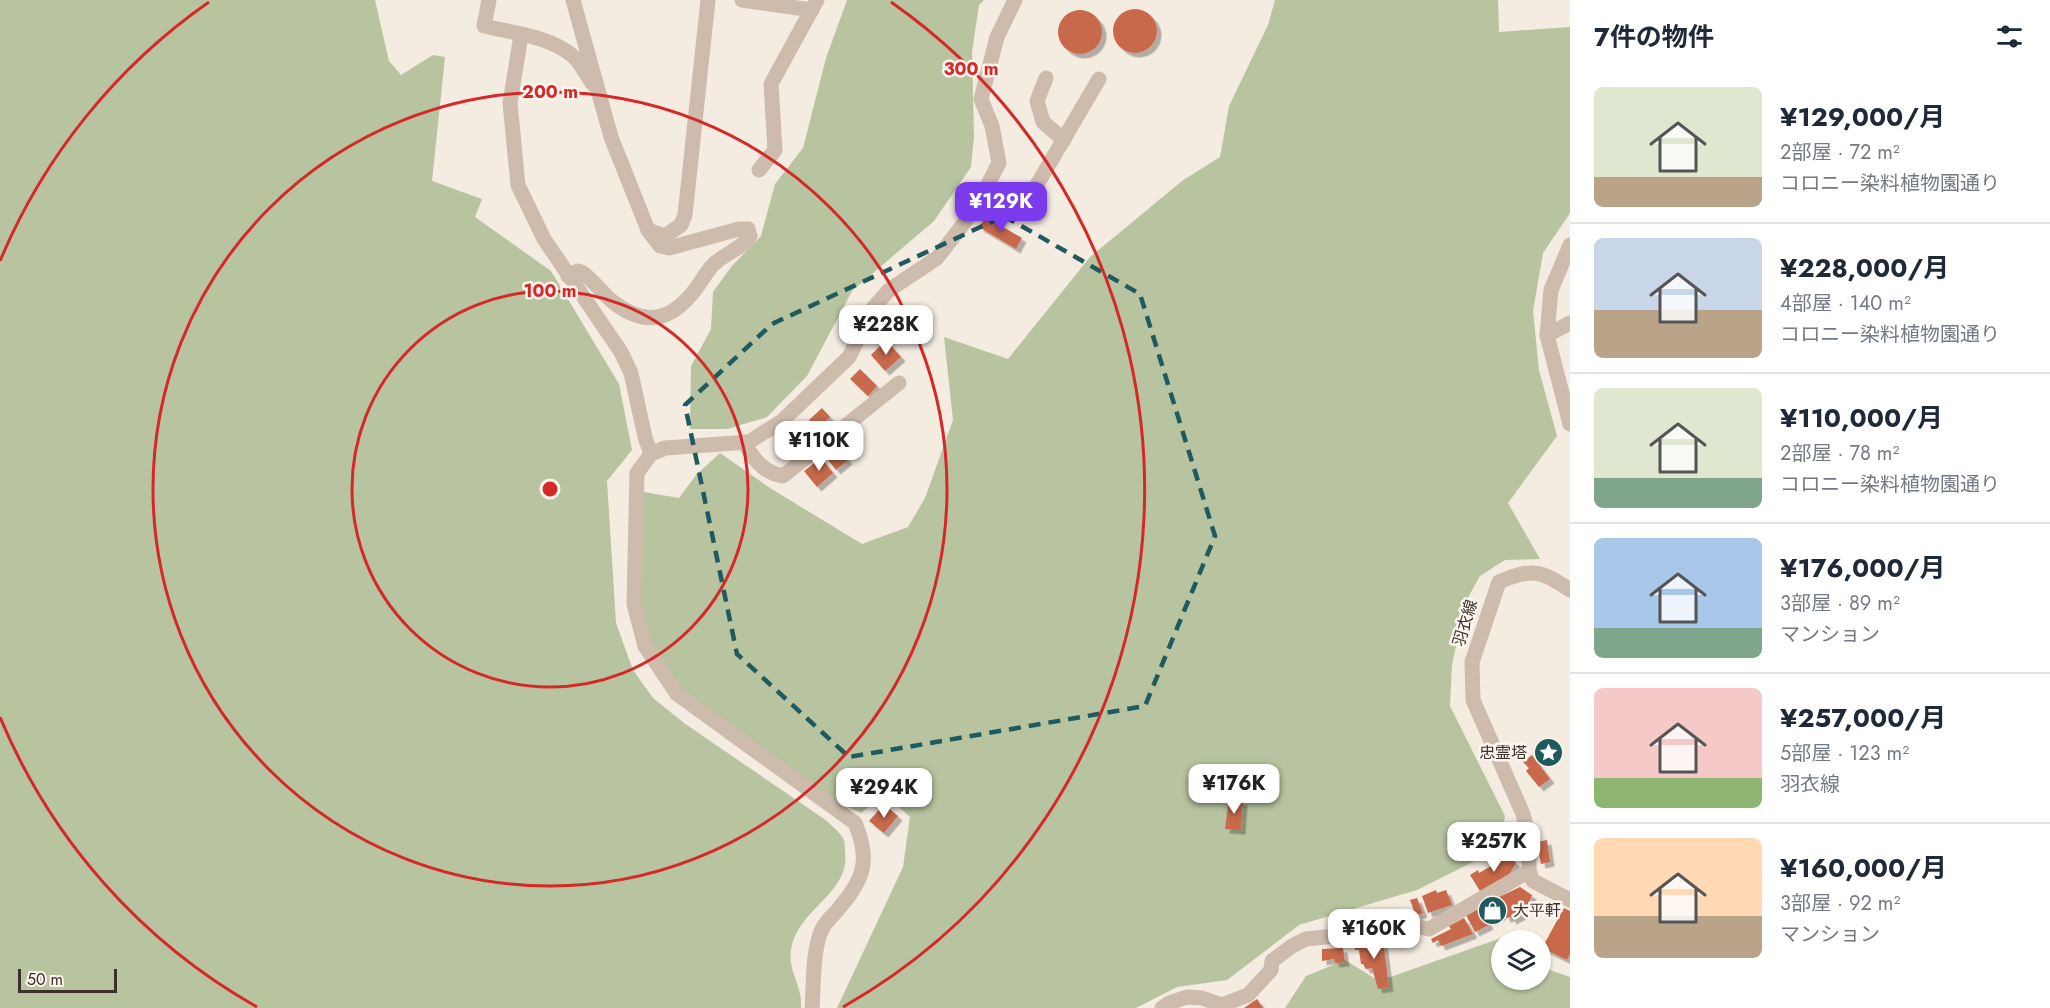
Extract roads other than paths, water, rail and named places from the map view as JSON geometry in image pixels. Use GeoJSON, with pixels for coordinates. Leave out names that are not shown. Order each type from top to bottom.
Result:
{"type":"FeatureCollection","features":[{"type":"Feature","properties":{"kind":"street"},"geometry":{"type":"LineString","coordinates":[[489,0],[484,26],[561,48],[576,58],[599,91]]}},
{"type":"Feature","properties":{"kind":"street"},"geometry":{"type":"LineString","coordinates":[[568,276],[578,271],[583,273],[626,312],[645,319],[662,316],[677,309],[690,296],[718,259],[745,243],[750,236],[748,229],[739,229],[669,248],[660,246],[648,230],[611,137],[573,0]]}},
{"type":"Feature","properties":{"kind":"street"},"geometry":{"type":"LineString","coordinates":[[648,230],[665,236],[681,225],[685,215],[708,0]]}},
{"type":"Feature","properties":{"kind":"street"},"geometry":{"type":"LineString","coordinates":[[742,0],[814,5],[771,84],[775,150],[759,170]]}},
{"type":"Feature","properties":{"kind":"street"},"geometry":{"type":"LineString","coordinates":[[812,1008],[816,953],[823,928],[854,891],[861,876],[865,846],[855,823],[677,694],[645,646],[634,604],[637,473],[651,454],[682,446],[744,442],[782,421],[849,357],[873,308],[889,290],[937,258],[980,200],[999,163],[992,126],[981,99],[997,37],[1015,0]]}},
{"type":"Feature","properties":{"kind":"street"},"geometry":{"type":"LineString","coordinates":[[521,35],[510,103],[518,185],[544,239],[605,328],[631,373],[651,454]]}},
{"type":"Feature","properties":{"kind":"street"},"geometry":{"type":"LineString","coordinates":[[1046,78],[1037,101],[1043,122],[1064,140]]}},
{"type":"Feature","properties":{"kind":"street"},"geometry":{"type":"LineString","coordinates":[[980,200],[1006,215],[1021,212],[1100,79]]}},
{"type":"Feature","properties":{"kind":"street"},"geometry":{"type":"LineString","coordinates":[[1570,245],[1551,290],[1547,335],[1570,424]]}},
{"type":"Feature","properties":{"kind":"street"},"geometry":{"type":"LineString","coordinates":[[1547,335],[1570,323]]}},
{"type":"Feature","properties":{"kind":"street"},"geometry":{"type":"LineString","coordinates":[[744,442],[753,459],[773,475],[783,477],[899,383]]}},
{"type":"Feature","properties":{"kind":"street","name":"羽衣線"},"geometry":{"type":"LineString","coordinates":[[1529,871],[1528,838],[1523,814],[1473,700],[1472,662],[1490,602],[1499,582],[1522,572],[1548,575],[1570,590]]}},
{"type":"Feature","properties":{"kind":"street"},"geometry":{"type":"LineString","coordinates":[[1162,1008],[1187,997],[1202,998],[1222,1005],[1248,995],[1271,970],[1272,961],[1306,939],[1420,927],[1429,929],[1529,871],[1533,881],[1570,900]]}},
{"type":"Feature","properties":{"kind":"place","name":"忠霊塔"},"geometry":{"type":"Point","coordinates":[1548,752]}},
{"type":"Feature","properties":{"kind":"place","name":"大平軒"},"geometry":{"type":"Point","coordinates":[1492,910]}}]}
